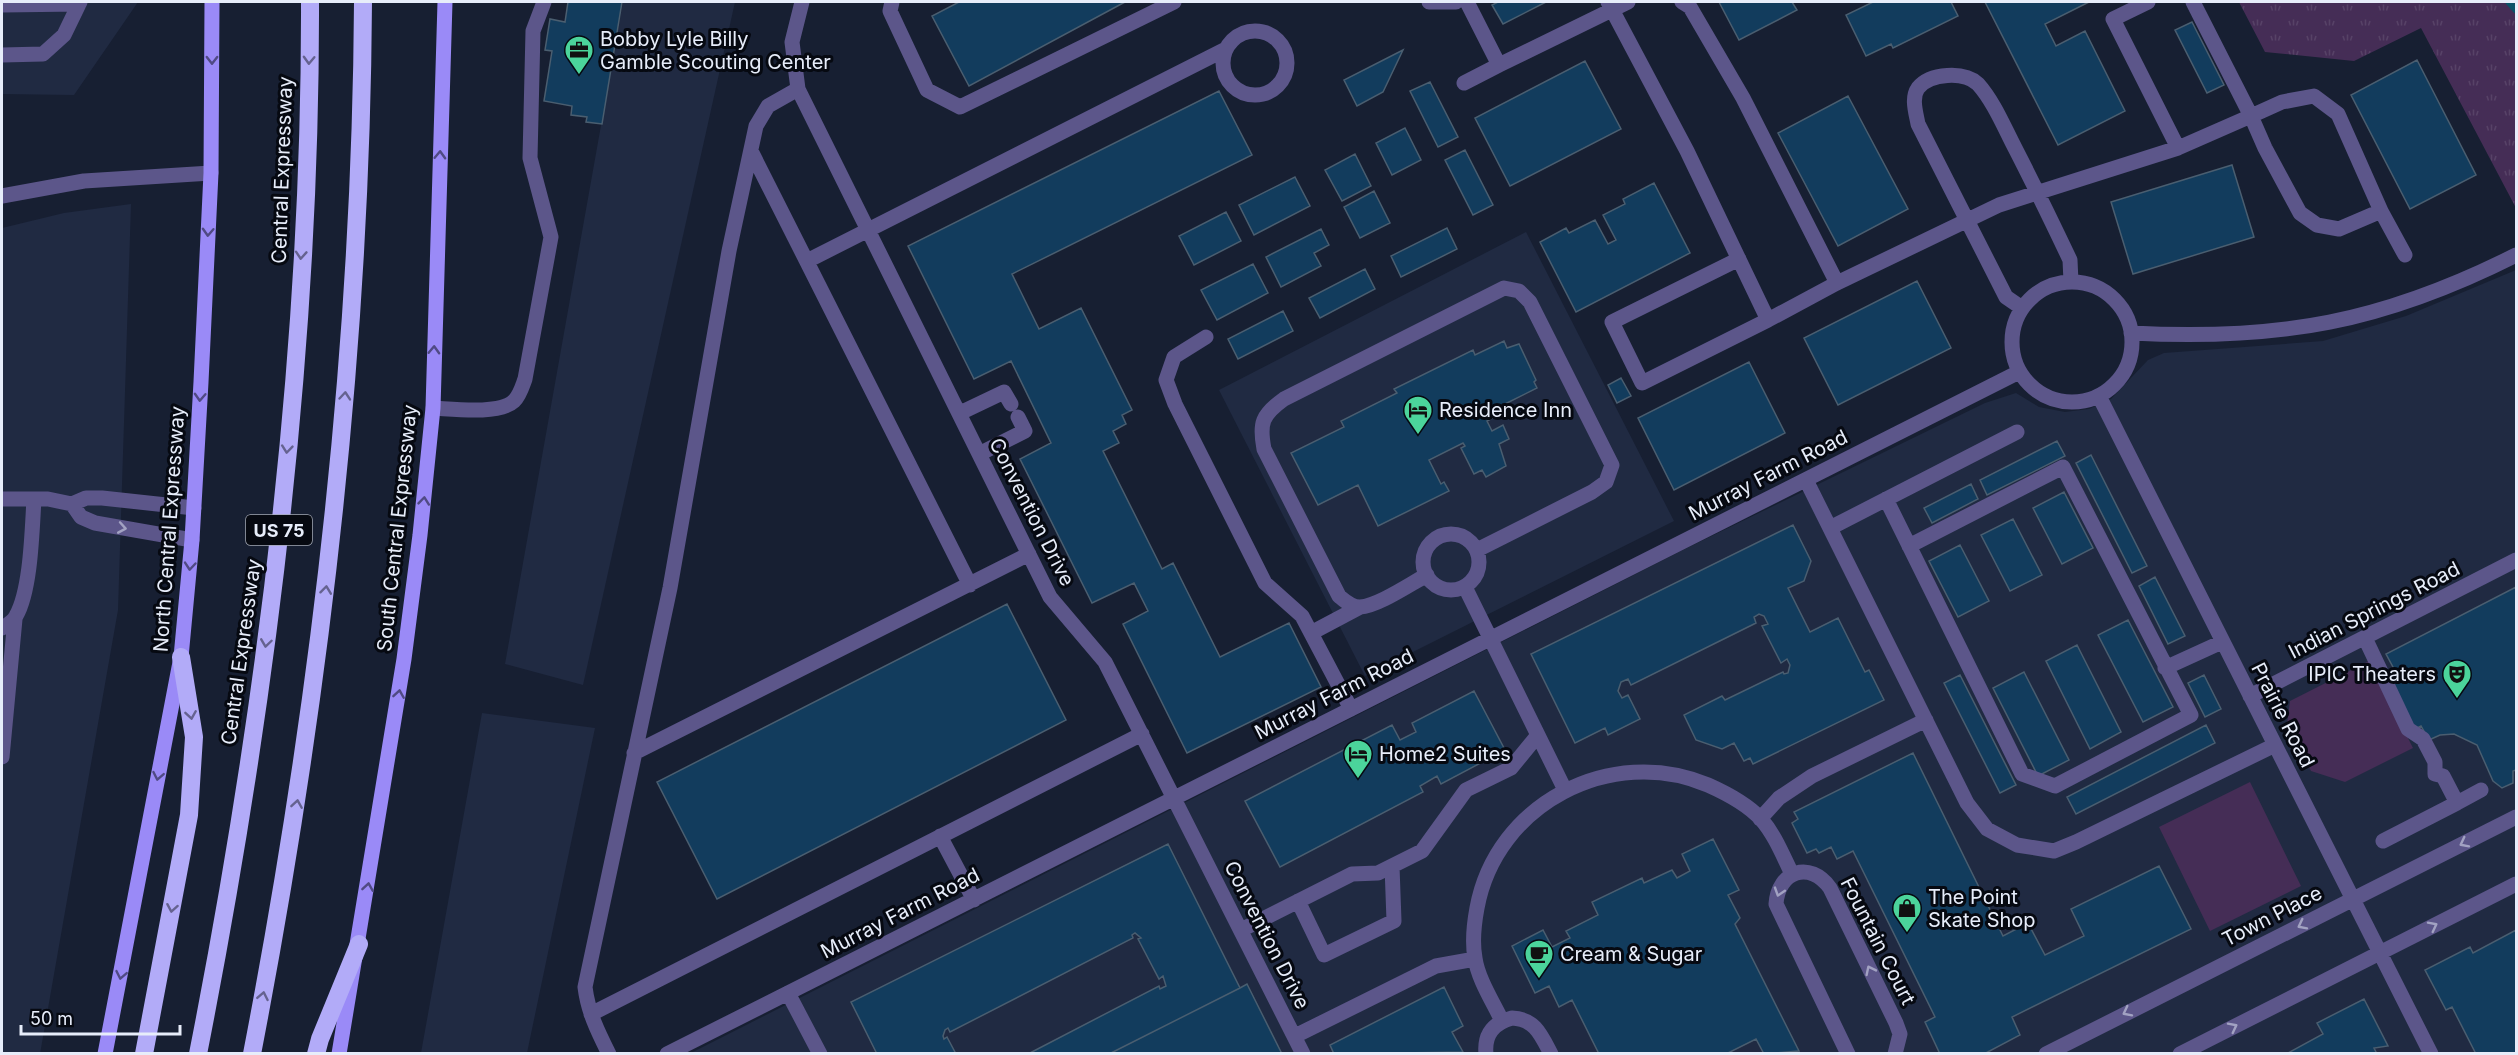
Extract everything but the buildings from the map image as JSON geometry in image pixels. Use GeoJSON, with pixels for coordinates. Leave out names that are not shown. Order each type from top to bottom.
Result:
{"type":"FeatureCollection","features":[{"type":"Feature","properties":{"kind":"highway","name":"Central Expressway"},"geometry":{"type":"LineString","coordinates":[[198,1053],[217,957],[254,727],[274,576],[290,424],[305,202],[310,2]]}},
{"type":"Feature","properties":{"kind":"highway","name":"US 75"},"geometry":{"type":"LineString","coordinates":[[252,1053],[299,790],[329,560],[354,259],[363,2]]}},
{"type":"Feature","properties":{"kind":"highway"},"geometry":{"type":"LineString","coordinates":[[144,1053],[189,814],[194,737],[181,657]]}},
{"type":"Feature","properties":{"kind":"highway"},"geometry":{"type":"LineString","coordinates":[[316,1053],[359,944]]}},
{"type":"Feature","properties":{"kind":"main road","name":"North Central Expressway"},"geometry":{"type":"LineString","coordinates":[[105,1053],[181,657],[194,508],[211,173],[212,2]]}},
{"type":"Feature","properties":{"kind":"main road","name":"South Central Expressway"},"geometry":{"type":"LineString","coordinates":[[339,1053],[359,944],[404,659],[433,408],[445,2]]}},
{"type":"Feature","properties":{"kind":"street"},"geometry":{"type":"LineString","coordinates":[[433,408],[501,408],[519,395],[525,379],[551,237],[530,158],[533,31],[544,2]]}},
{"type":"Feature","properties":{"kind":"street","name":"Convention Drive"},"geometry":{"type":"LineString","coordinates":[[802,2],[792,42],[798,89],[1050,597],[1105,662],[1303,1053]]}},
{"type":"Feature","properties":{"kind":"street"},"geometry":{"type":"LineString","coordinates":[[892,2],[890,11],[927,90],[960,107],[1174,2]]}},
{"type":"Feature","properties":{"kind":"street"},"geometry":{"type":"LineString","coordinates":[[1430,2],[1456,2]]}},
{"type":"Feature","properties":{"kind":"street"},"geometry":{"type":"LineString","coordinates":[[1467,2],[1499,65]]}},
{"type":"Feature","properties":{"kind":"street"},"geometry":{"type":"LineString","coordinates":[[1464,83],[1610,6],[1628,2]]}},
{"type":"Feature","properties":{"kind":"street"},"geometry":{"type":"LineString","coordinates":[[1682,2],[1690,7],[1743,98],[1836,283]]}},
{"type":"Feature","properties":{"kind":"street"},"geometry":{"type":"LineString","coordinates":[[2148,2],[2113,19],[2178,148]]}},
{"type":"Feature","properties":{"kind":"street"},"geometry":{"type":"LineString","coordinates":[[2193,2],[2265,148],[2300,213],[2317,225],[2339,229],[2381,211]]}},
{"type":"Feature","properties":{"kind":"street"},"geometry":{"type":"LineString","coordinates":[[2,5],[80,3],[64,35],[44,54],[2,55]]}},
{"type":"Feature","properties":{"kind":"street"},"geometry":{"type":"LineString","coordinates":[[1610,6],[1687,151],[1768,320]]}},
{"type":"Feature","properties":{"kind":"street"},"geometry":{"type":"LineString","coordinates":[[807,261],[1226,49],[1243,33],[1254,31],[1266,33],[1276,39],[1283,48],[1287,60],[1286,72],[1273,89],[1260,94],[1249,94],[1238,90],[1228,80],[1223,60],[1226,49]]}},
{"type":"Feature","properties":{"kind":"street"},"geometry":{"type":"LineString","coordinates":[[2022,308],[2006,297],[1918,124],[1914,104],[1918,88],[1943,75],[1964,77],[1977,83],[2000,119],[2070,260],[2071,282]]}},
{"type":"Feature","properties":{"kind":"street"},"geometry":{"type":"LineString","coordinates":[[609,1053],[591,1014],[585,987],[670,588],[729,251],[756,126],[768,106],[798,89]]}},
{"type":"Feature","properties":{"kind":"street"},"geometry":{"type":"LineString","coordinates":[[1739,259],[1612,322],[1642,383],[1836,283],[1999,205],[2178,148],[2282,102],[2314,96],[2338,114],[2381,211],[2405,255]]}},
{"type":"Feature","properties":{"kind":"street"},"geometry":{"type":"LineString","coordinates":[[751,151],[970,585]]}},
{"type":"Feature","properties":{"kind":"street"},"geometry":{"type":"LineString","coordinates":[[2,196],[84,181],[211,173]]}},
{"type":"Feature","properties":{"kind":"street"},"geometry":{"type":"LineString","coordinates":[[2132,333],[2199,336],[2256,334],[2334,323],[2421,298],[2463,282],[2517,255]]}},
{"type":"Feature","properties":{"kind":"street"},"geometry":{"type":"LineString","coordinates":[[2071,282],[2099,288],[2115,299],[2126,314],[2132,333],[2132,352],[2125,370],[2114,385],[2098,396],[2081,401],[2063,402],[2046,396],[2031,386],[2019,372],[2012,354],[2012,335],[2022,308],[2043,289],[2071,282]]}},
{"type":"Feature","properties":{"kind":"street"},"geometry":{"type":"LineString","coordinates":[[1359,607],[1348,604],[1339,596],[1264,449],[1260,430],[1268,411],[1284,399],[1504,288],[1519,291],[1530,302],[1612,465],[1606,482],[1592,492],[1477,550]]}},
{"type":"Feature","properties":{"kind":"street"},"geometry":{"type":"LineString","coordinates":[[1206,337],[1174,357],[1166,380],[1169,388],[1265,582],[1302,616],[1351,709]]}},
{"type":"Feature","properties":{"kind":"street","name":"Murray Farm Road"},"geometry":{"type":"LineString","coordinates":[[667,1053],[2019,372]]}},
{"type":"Feature","properties":{"kind":"street"},"geometry":{"type":"LineString","coordinates":[[960,413],[1004,392],[1025,431],[979,454]]}},
{"type":"Feature","properties":{"kind":"street","name":"Prairie Road"},"geometry":{"type":"LineString","coordinates":[[2098,396],[2431,1053]]}},
{"type":"Feature","properties":{"kind":"street"},"geometry":{"type":"LineString","coordinates":[[1830,528],[2017,432]]}},
{"type":"Feature","properties":{"kind":"street"},"geometry":{"type":"LineString","coordinates":[[1886,499],[1909,546],[2022,774],[2055,786],[2191,715],[2063,467],[1909,546]]}},
{"type":"Feature","properties":{"kind":"street"},"geometry":{"type":"LineString","coordinates":[[1806,480],[1967,803],[1987,829],[2017,845],[2054,850],[2076,842],[2275,744]]}},
{"type":"Feature","properties":{"kind":"street"},"geometry":{"type":"LineString","coordinates":[[2,499],[34,499],[72,504],[86,498],[102,498],[194,508]]}},
{"type":"Feature","properties":{"kind":"street"},"geometry":{"type":"LineString","coordinates":[[2,757],[15,619],[21,605],[30,554],[34,499]]}},
{"type":"Feature","properties":{"kind":"street"},"geometry":{"type":"LineString","coordinates":[[72,504],[81,517],[95,524],[192,540]]}},
{"type":"Feature","properties":{"kind":"street"},"geometry":{"type":"LineString","coordinates":[[1457,534],[1466,537],[1477,550],[1479,567],[1472,582],[1465,586],[1448,590],[1439,587],[1427,575],[1424,567],[1426,549],[1439,537],[1457,534]]}},
{"type":"Feature","properties":{"kind":"street"},"geometry":{"type":"LineString","coordinates":[[634,753],[1029,554]]}},
{"type":"Feature","properties":{"kind":"street","name":"Indian Springs Road"},"geometry":{"type":"LineString","coordinates":[[2250,696],[2517,561]]}},
{"type":"Feature","properties":{"kind":"street"},"geometry":{"type":"LineString","coordinates":[[1311,633],[1427,575]]}},
{"type":"Feature","properties":{"kind":"street"},"geometry":{"type":"LineString","coordinates":[[1465,586],[1565,790]]}},
{"type":"Feature","properties":{"kind":"street"},"geometry":{"type":"LineString","coordinates":[[2,628],[15,619]]}},
{"type":"Feature","properties":{"kind":"street"},"geometry":{"type":"LineString","coordinates":[[2365,638],[2408,729],[2424,738],[2435,762],[2435,774],[2443,776],[2457,803]]}},
{"type":"Feature","properties":{"kind":"street"},"geometry":{"type":"LineString","coordinates":[[2165,668],[2222,642]]}},
{"type":"Feature","properties":{"kind":"street"},"geometry":{"type":"LineString","coordinates":[[1760,819],[1779,798],[1812,776],[1926,720]]}},
{"type":"Feature","properties":{"kind":"street"},"geometry":{"type":"LineString","coordinates":[[591,1014],[1142,734]]}},
{"type":"Feature","properties":{"kind":"street"},"geometry":{"type":"LineString","coordinates":[[1241,930],[1352,874],[1378,873],[1422,851],[1466,790],[1511,768],[1538,735]]}},
{"type":"Feature","properties":{"kind":"street"},"geometry":{"type":"LineString","coordinates":[[1502,1021],[1475,959],[1474,925],[1480,892],[1493,860],[1512,832],[1536,808],[1565,790],[1605,775],[1647,771],[1678,775],[1727,793],[1760,819],[1792,874],[1777,892],[1776,904],[1848,1053]]}},
{"type":"Feature","properties":{"kind":"street"},"geometry":{"type":"LineString","coordinates":[[2383,841],[2481,790]]}},
{"type":"Feature","properties":{"kind":"street","name":"Town Place"},"geometry":{"type":"LineString","coordinates":[[2046,1053],[2517,817]]}},
{"type":"Feature","properties":{"kind":"street"},"geometry":{"type":"LineString","coordinates":[[940,836],[974,900]]}},
{"type":"Feature","properties":{"kind":"street"},"geometry":{"type":"LineString","coordinates":[[1298,901],[1324,955],[1394,921],[1392,866]]}},
{"type":"Feature","properties":{"kind":"street","name":"Fountain Court"},"geometry":{"type":"LineString","coordinates":[[1792,874],[1814,873],[1824,879],[1830,888],[1896,1023],[1900,1034],[1895,1053]]}},
{"type":"Feature","properties":{"kind":"street"},"geometry":{"type":"LineString","coordinates":[[2180,1053],[2517,884]]}},
{"type":"Feature","properties":{"kind":"street"},"geometry":{"type":"LineString","coordinates":[[1295,1036],[1436,966],[1475,959]]}},
{"type":"Feature","properties":{"kind":"street"},"geometry":{"type":"LineString","coordinates":[[788,993],[820,1053]]}},
{"type":"Feature","properties":{"kind":"street"},"geometry":{"type":"LineString","coordinates":[[1486,1053],[1488,1035],[1502,1021],[1522,1018],[1539,1030],[1551,1053]]}},
{"type":"Feature","properties":{"kind":"shaded area"},"geometry":{"type":"Polygon","coordinates":[[[2,2],[138,2],[74,95],[2,94],[2,2]]]}},
{"type":"Feature","properties":{"kind":"shaded area"},"geometry":{"type":"Polygon","coordinates":[[[623,2],[735,2],[583,685],[505,664],[623,2]]]}},
{"type":"Feature","properties":{"kind":"shaded area"},"geometry":{"type":"Polygon","coordinates":[[[131,204],[118,610],[40,1054],[2,1053],[2,228],[64,213],[131,204]]]}},
{"type":"Feature","properties":{"kind":"shaded area"},"geometry":{"type":"Polygon","coordinates":[[[1526,232],[1674,521],[1365,676],[1219,390],[1526,232]]]}},
{"type":"Feature","properties":{"kind":"shaded area"},"geometry":{"type":"Polygon","coordinates":[[[2516,270],[2516,1053],[689,1054],[1685,549],[1985,403],[2016,393],[2039,407],[2065,412],[2089,409],[2111,399],[2148,360],[2164,353],[2323,341],[2406,316],[2516,270]]]}},
{"type":"Feature","properties":{"kind":"shaded area"},"geometry":{"type":"Polygon","coordinates":[[[482,713],[595,728],[527,1053],[421,1053],[482,713]]]}},
{"type":"Feature","properties":{"kind":"green space"},"geometry":{"type":"Polygon","coordinates":[[[2239,2],[2516,2],[2516,208],[2421,28],[2354,61],[2265,52],[2239,2]]]}},
{"type":"Feature","properties":{"kind":"green space"},"geometry":{"type":"Polygon","coordinates":[[[2369,661],[2413,748],[2345,782],[2311,771],[2287,724],[2290,701],[2369,661]]]}},
{"type":"Feature","properties":{"kind":"green space"},"geometry":{"type":"Polygon","coordinates":[[[2250,782],[2301,886],[2210,931],[2159,827],[2250,782]]]}},
{"type":"Feature","properties":{"kind":"waterway"},"geometry":{"type":"LineString","coordinates":[[2509,2],[2516,10]]}},
{"type":"Feature","properties":{"kind":"place","name":"Bobby Lyle Billy Gamble Scouting Center"},"geometry":{"type":"Point","coordinates":[579,76]}},
{"type":"Feature","properties":{"kind":"place","name":"Residence Inn"},"geometry":{"type":"Point","coordinates":[1418,436]}},
{"type":"Feature","properties":{"kind":"place","name":"IPIC Theaters"},"geometry":{"type":"Point","coordinates":[2457,700]}},
{"type":"Feature","properties":{"kind":"place","name":"Home2 Suites"},"geometry":{"type":"Point","coordinates":[1358,780]}},
{"type":"Feature","properties":{"kind":"place","name":"The Point Skate Shop"},"geometry":{"type":"Point","coordinates":[1907,934]}},
{"type":"Feature","properties":{"kind":"place","name":"Cream & Sugar"},"geometry":{"type":"Point","coordinates":[1539,980]}}]}
